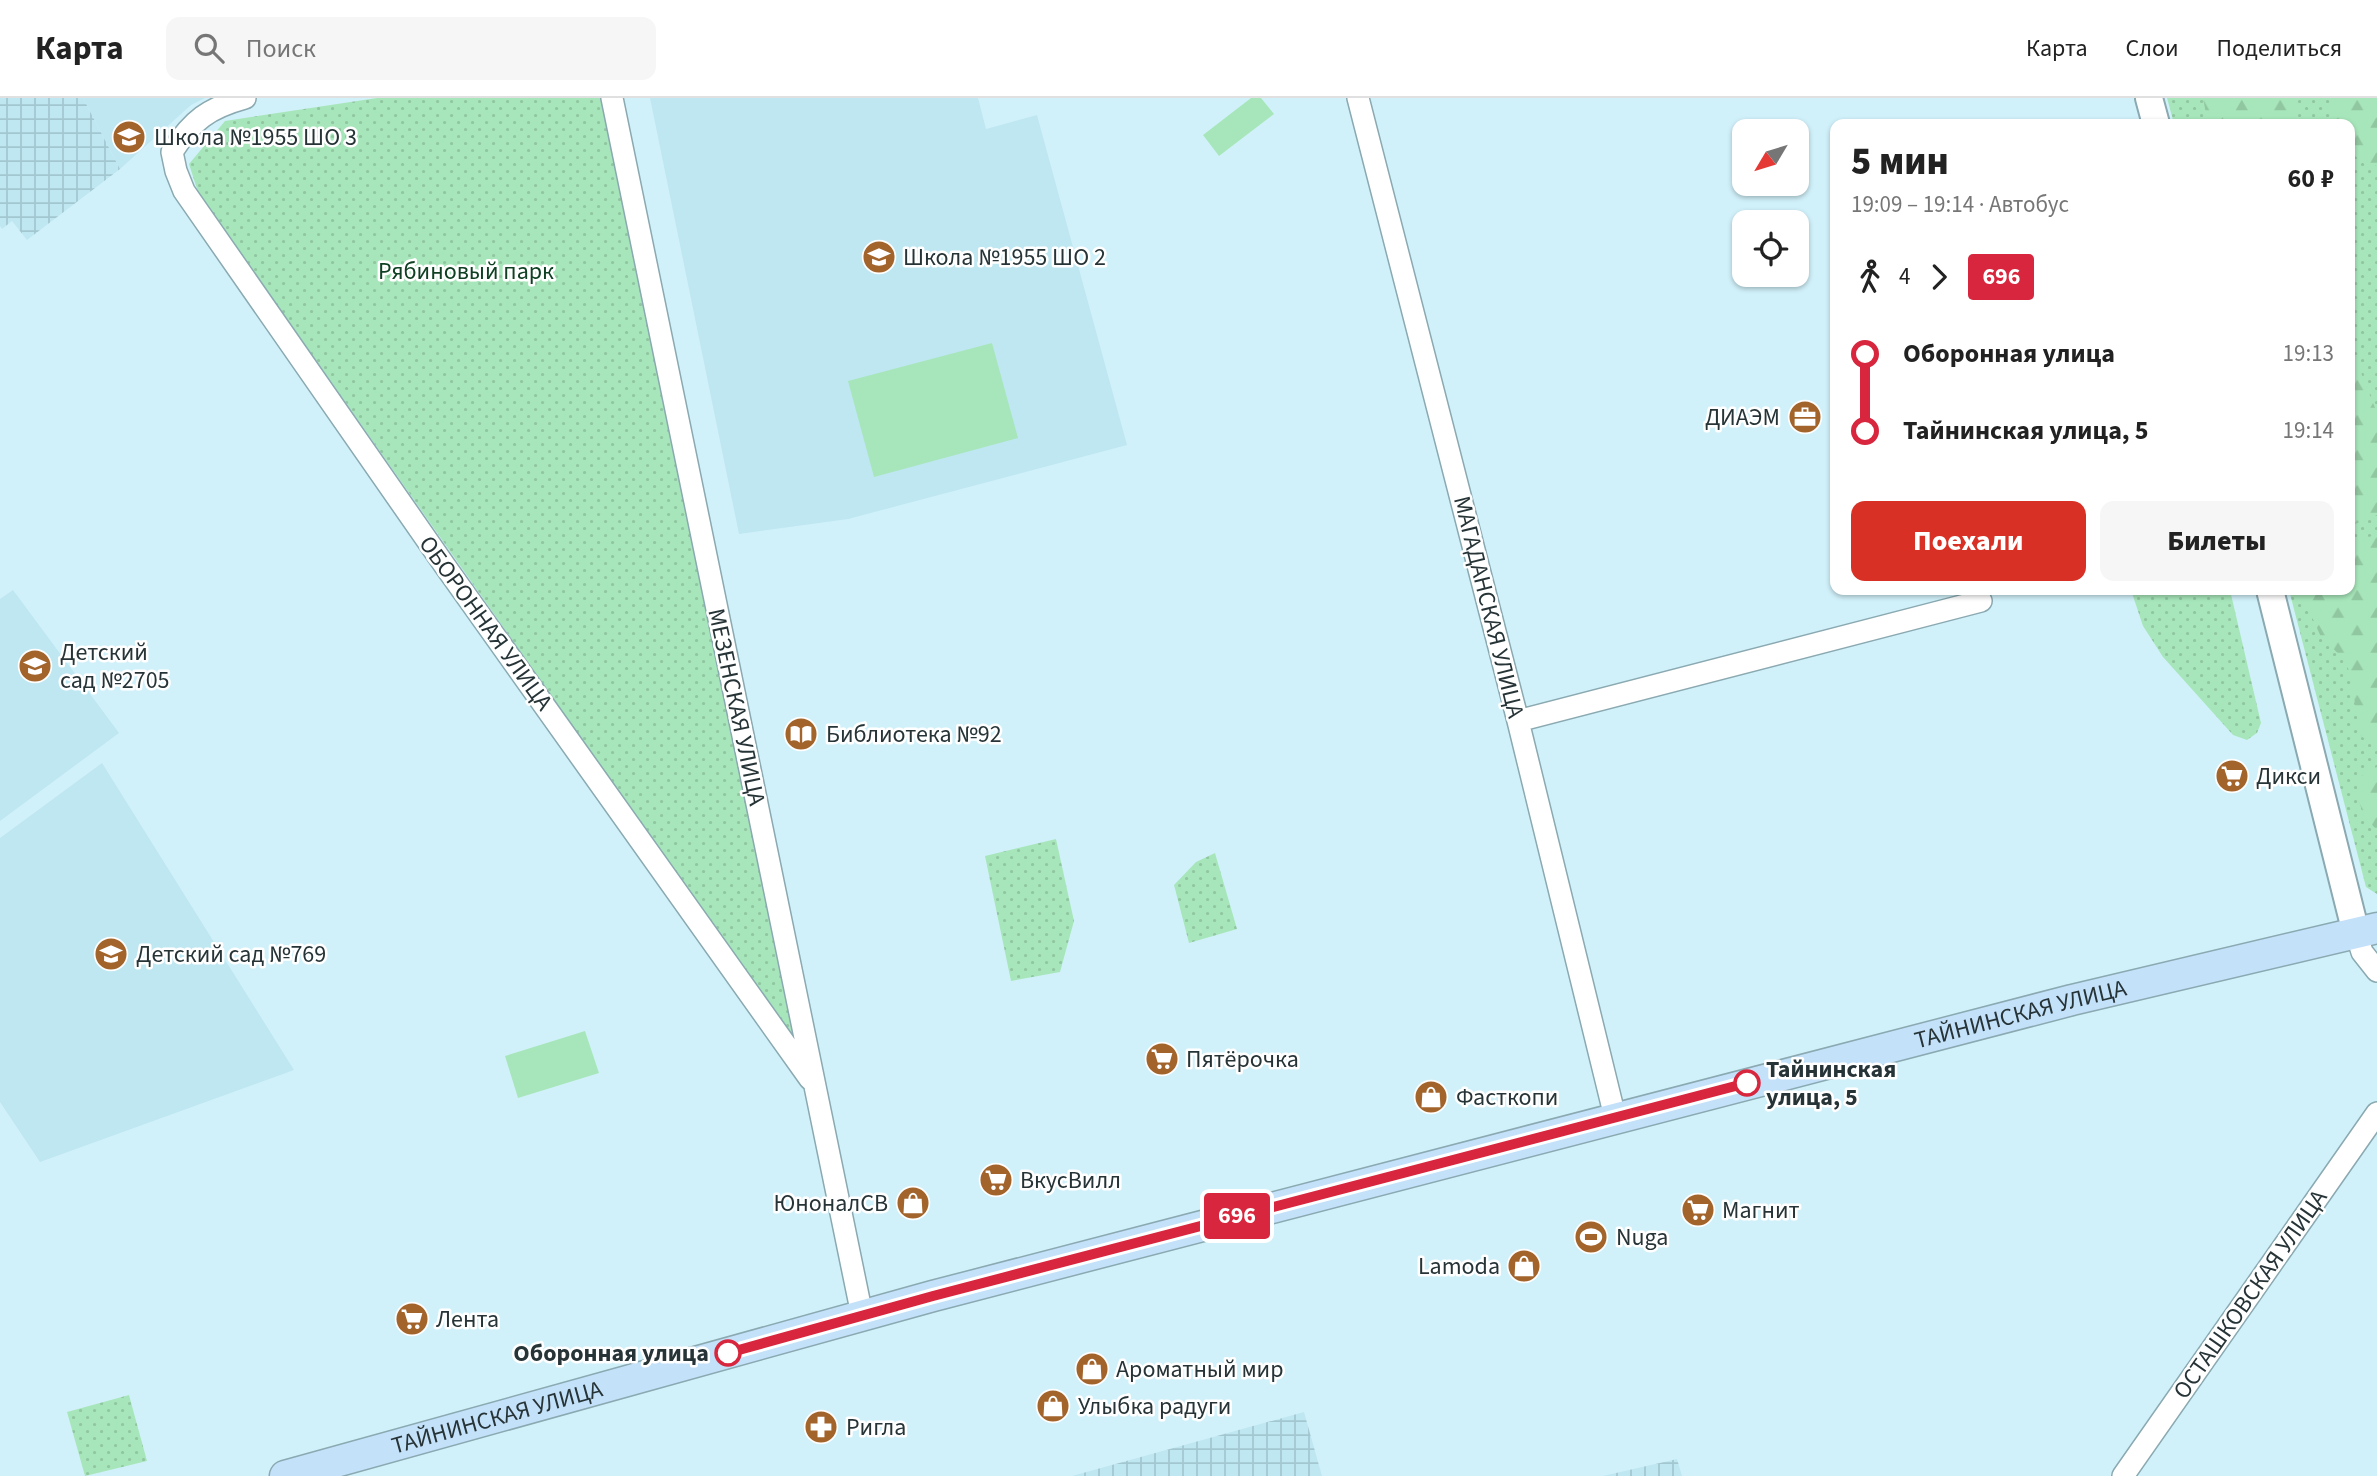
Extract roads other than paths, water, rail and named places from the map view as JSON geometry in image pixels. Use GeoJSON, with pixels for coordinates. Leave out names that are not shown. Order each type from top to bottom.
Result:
{"type":"FeatureCollection","features":[{"type":"Feature","properties":{"kind":"main road","name":"ТАЙНИНСКАЯ УЛИЦА"},"geometry":{"type":"LineString","coordinates":[[285,1476],[862,1315],[1615,1117],[2072,1000],[2366,930]]}},
{"type":"Feature","properties":{"kind":"street","name":"ОБОРОННАЯ УЛИЦА"},"geometry":{"type":"LineString","coordinates":[[245,98],[207,113],[186,129],[172,152],[184,191],[445,566],[815,1087]]}},
{"type":"Feature","properties":{"kind":"street","name":"МЕЗЕНСКАЯ УЛИЦА"},"geometry":{"type":"LineString","coordinates":[[612,98],[862,1315]]}},
{"type":"Feature","properties":{"kind":"street","name":"МАГАДАНСКАЯ УЛИЦА"},"geometry":{"type":"LineString","coordinates":[[1358,98],[1518,721],[1615,1117]]}},
{"type":"Feature","properties":{"kind":"street"},"geometry":{"type":"LineString","coordinates":[[2149,98],[2155,119]]}},
{"type":"Feature","properties":{"kind":"street"},"geometry":{"type":"LineString","coordinates":[[2271,595],[2366,930],[2362,952],[2377,971]]}},
{"type":"Feature","properties":{"kind":"street"},"geometry":{"type":"LineString","coordinates":[[1518,721],[1981,601]]}},
{"type":"Feature","properties":{"kind":"street","name":"ОСТАШКОВСКАЯ УЛИЦА"},"geometry":{"type":"LineString","coordinates":[[2123,1476],[2377,1113]]}},
{"type":"Feature","properties":{"kind":"place","name":"Школа №1955 ШО 3"},"geometry":{"type":"Point","coordinates":[129,137]}},
{"type":"Feature","properties":{"kind":"place","name":"Школа №1955 ШО 2"},"geometry":{"type":"Point","coordinates":[879,257]}},
{"type":"Feature","properties":{"kind":"place","name":"ДИАЭМ"},"geometry":{"type":"Point","coordinates":[1805,417]}},
{"type":"Feature","properties":{"kind":"place","name":"Детский сад №2705"},"geometry":{"type":"Point","coordinates":[35,666]}},
{"type":"Feature","properties":{"kind":"place","name":"Библиотека №92"},"geometry":{"type":"Point","coordinates":[801,734]}},
{"type":"Feature","properties":{"kind":"place","name":"Дикси"},"geometry":{"type":"Point","coordinates":[2232,776]}},
{"type":"Feature","properties":{"kind":"place","name":"Детский сад №769"},"geometry":{"type":"Point","coordinates":[111,954]}},
{"type":"Feature","properties":{"kind":"place","name":"Пятёрочка"},"geometry":{"type":"Point","coordinates":[1162,1059]}},
{"type":"Feature","properties":{"kind":"place","name":"Тайнинская улица, 5"},"geometry":{"type":"Point","coordinates":[1747,1083]}},
{"type":"Feature","properties":{"kind":"place","name":"Фасткопи"},"geometry":{"type":"Point","coordinates":[1431,1097]}},
{"type":"Feature","properties":{"kind":"place","name":"ВкусВилл"},"geometry":{"type":"Point","coordinates":[996,1180]}},
{"type":"Feature","properties":{"kind":"place","name":"ЮноналСВ"},"geometry":{"type":"Point","coordinates":[913,1203]}},
{"type":"Feature","properties":{"kind":"place","name":"Магнит"},"geometry":{"type":"Point","coordinates":[1698,1210]}},
{"type":"Feature","properties":{"kind":"place","name":"Nuga"},"geometry":{"type":"Point","coordinates":[1591,1237]}},
{"type":"Feature","properties":{"kind":"place","name":"Lamoda"},"geometry":{"type":"Point","coordinates":[1524,1266]}},
{"type":"Feature","properties":{"kind":"place","name":"Лента"},"geometry":{"type":"Point","coordinates":[412,1319]}},
{"type":"Feature","properties":{"kind":"place","name":"Оборонная улица"},"geometry":{"type":"Point","coordinates":[728,1353]}},
{"type":"Feature","properties":{"kind":"place","name":"Ароматный мир"},"geometry":{"type":"Point","coordinates":[1092,1369]}},
{"type":"Feature","properties":{"kind":"place","name":"Улыбка радуги"},"geometry":{"type":"Point","coordinates":[1053,1406]}},
{"type":"Feature","properties":{"kind":"place","name":"Ригла"},"geometry":{"type":"Point","coordinates":[821,1427]}},
{"type":"Feature","properties":{"kind":"park label","name":"Рябиновый парк"},"geometry":{"type":"Point","coordinates":[466,271]}}]}
